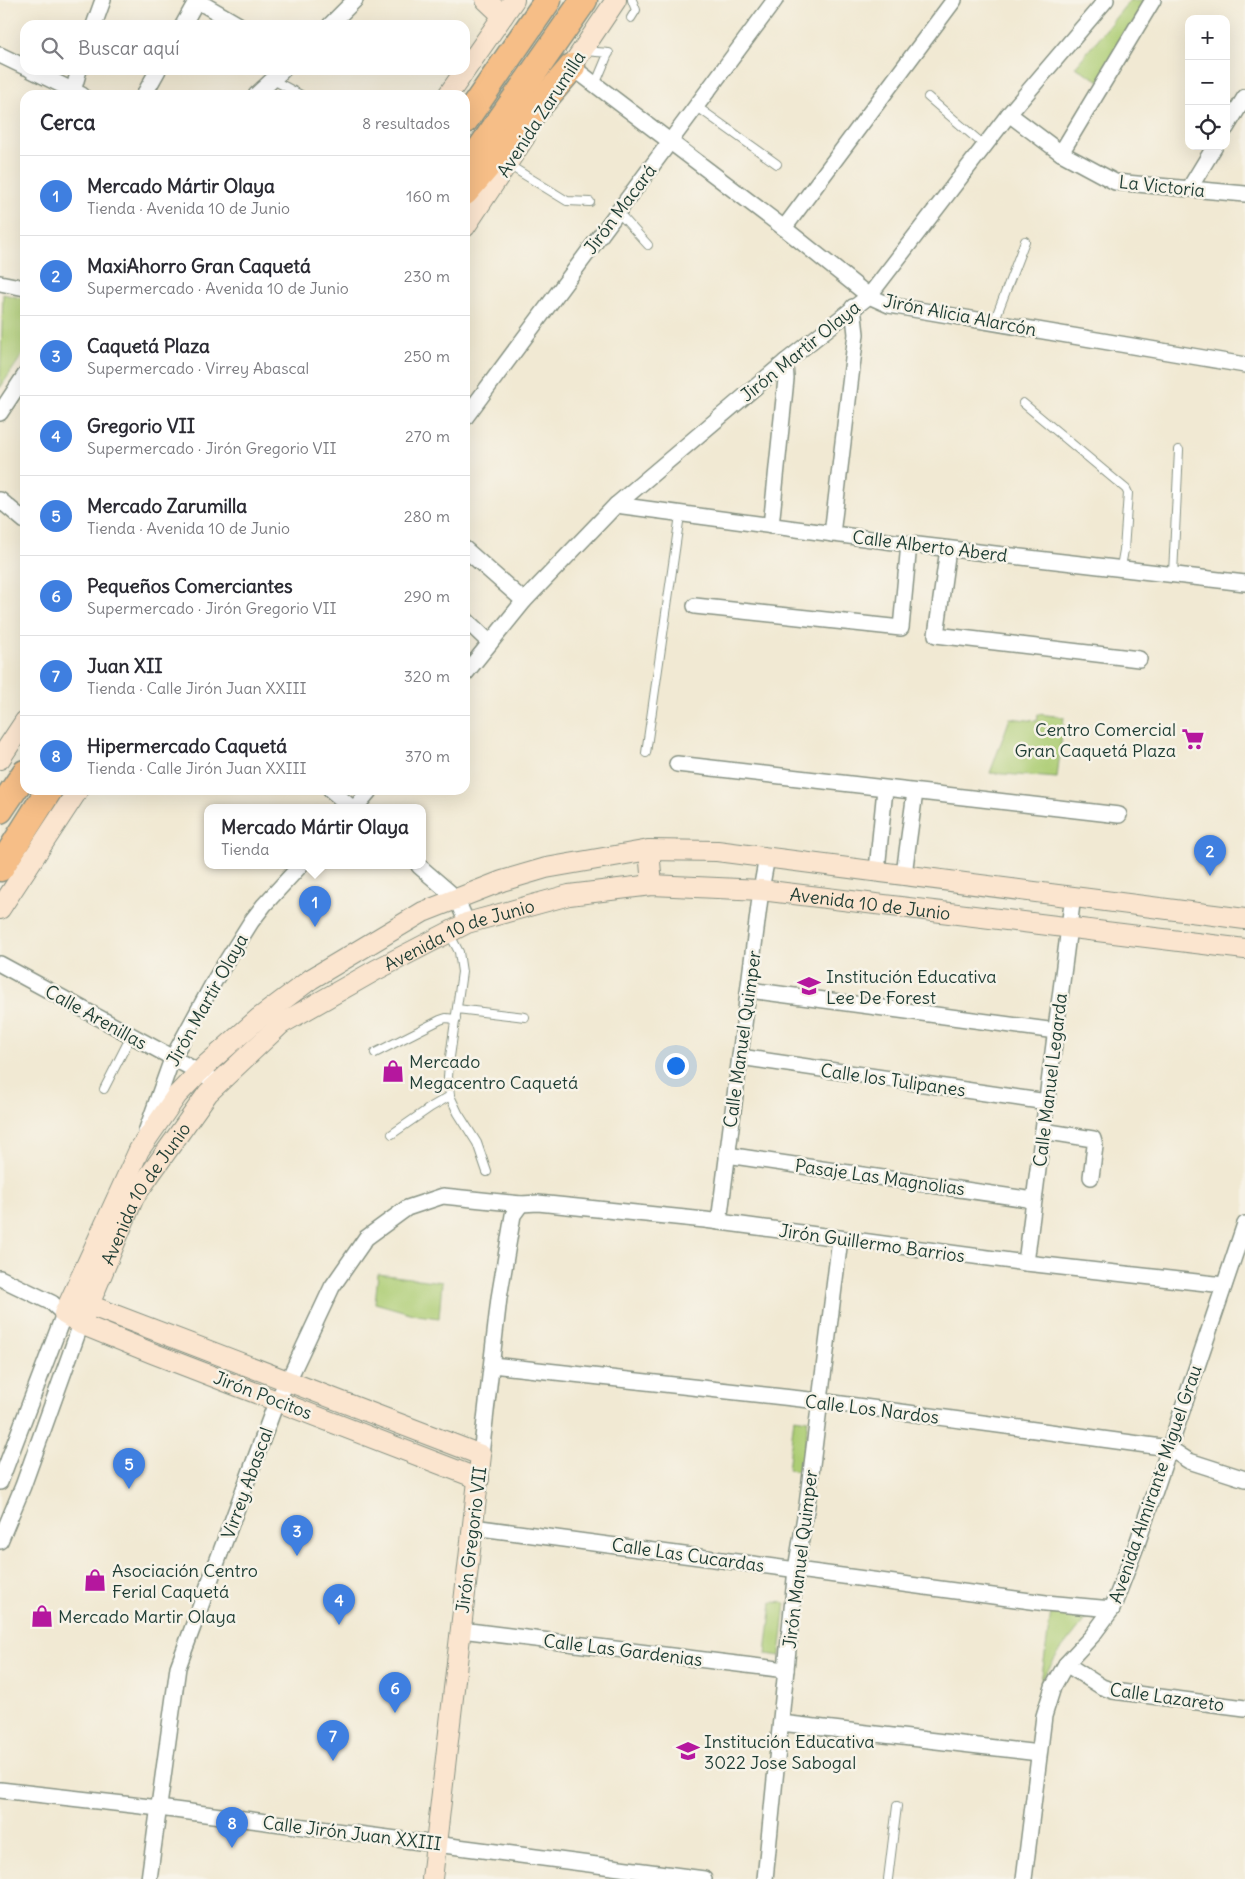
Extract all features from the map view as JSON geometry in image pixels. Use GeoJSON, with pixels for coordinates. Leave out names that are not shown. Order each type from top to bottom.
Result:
{"type":"FeatureCollection","features":[{"type":"Feature","properties":{"kind":"highway"},"geometry":{"type":"LineString","coordinates":[[470,113],[548,0]]}},
{"type":"Feature","properties":{"kind":"highway"},"geometry":{"type":"LineString","coordinates":[[470,164],[584,0]]}},
{"type":"Feature","properties":{"kind":"highway"},"geometry":{"type":"LineString","coordinates":[[470,186],[577,59]]}},
{"type":"Feature","properties":{"kind":"highway"},"geometry":{"type":"LineString","coordinates":[[0,810],[20,780]]}},
{"type":"Feature","properties":{"kind":"highway"},"geometry":{"type":"LineString","coordinates":[[0,868],[46,795]]}},
{"type":"Feature","properties":{"kind":"street"},"geometry":{"type":"LineString","coordinates":[[96,20],[103,0]]}},
{"type":"Feature","properties":{"kind":"street"},"geometry":{"type":"LineString","coordinates":[[186,20],[196,0],[230,20]]}},
{"type":"Feature","properties":{"kind":"street"},"geometry":{"type":"LineString","coordinates":[[470,64],[509,8],[486,0]]}},
{"type":"Feature","properties":{"kind":"street","name":"Avenida Zarumilla"},"geometry":{"type":"LineString","coordinates":[[470,220],[616,0]]}},
{"type":"Feature","properties":{"kind":"street","name":"Jirón Macará"},"geometry":{"type":"LineString","coordinates":[[470,411],[775,0]]}},
{"type":"Feature","properties":{"kind":"street"},"geometry":{"type":"LineString","coordinates":[[784,228],[954,0]]}},
{"type":"Feature","properties":{"kind":"street","name":"Jirón Martir Olaya"},"geometry":{"type":"LineString","coordinates":[[470,668],[524,601],[616,505],[785,362],[869,296],[1009,114],[1106,0]]}},
{"type":"Feature","properties":{"kind":"street"},"geometry":{"type":"LineString","coordinates":[[1061,153],[1153,0]]}},
{"type":"Feature","properties":{"kind":"street"},"geometry":{"type":"LineString","coordinates":[[334,20],[347,2]]}},
{"type":"Feature","properties":{"kind":"street"},"geometry":{"type":"LineString","coordinates":[[0,54],[20,64]]}},
{"type":"Feature","properties":{"kind":"street","name":"Jirón Alicia Alarcón"},"geometry":{"type":"LineString","coordinates":[[577,59],[595,85],[784,228],[869,296],[889,305],[1245,365]]}},
{"type":"Feature","properties":{"kind":"street"},"geometry":{"type":"LineString","coordinates":[[41,75],[69,90]]}},
{"type":"Feature","properties":{"kind":"street"},"geometry":{"type":"LineString","coordinates":[[76,90],[78,75]]}},
{"type":"Feature","properties":{"kind":"street"},"geometry":{"type":"LineString","coordinates":[[147,90],[155,75]]}},
{"type":"Feature","properties":{"kind":"street"},"geometry":{"type":"LineString","coordinates":[[262,90],[278,75]]}},
{"type":"Feature","properties":{"kind":"street"},"geometry":{"type":"LineString","coordinates":[[452,90],[462,75]]}},
{"type":"Feature","properties":{"kind":"street"},"geometry":{"type":"LineString","coordinates":[[1230,121],[1245,97]]}},
{"type":"Feature","properties":{"kind":"street","name":"La Victoria"},"geometry":{"type":"LineString","coordinates":[[1009,114],[1061,153],[1115,182],[1245,194]]}},
{"type":"Feature","properties":{"kind":"street"},"geometry":{"type":"LineString","coordinates":[[1189,189],[1213,150]]}},
{"type":"Feature","properties":{"kind":"street"},"geometry":{"type":"LineString","coordinates":[[0,283],[20,287]]}},
{"type":"Feature","properties":{"kind":"street"},"geometry":{"type":"LineString","coordinates":[[832,534],[856,334],[853,307]]}},
{"type":"Feature","properties":{"kind":"street"},"geometry":{"type":"LineString","coordinates":[[771,526],[786,379],[785,362]]}},
{"type":"Feature","properties":{"kind":"street"},"geometry":{"type":"LineString","coordinates":[[0,413],[20,383]]}},
{"type":"Feature","properties":{"kind":"street"},"geometry":{"type":"LineString","coordinates":[[0,500],[20,517]]}},
{"type":"Feature","properties":{"kind":"street","name":"Calle Alberto Aberd"},"geometry":{"type":"LineString","coordinates":[[616,505],[680,515],[948,549],[1245,582]]}},
{"type":"Feature","properties":{"kind":"street"},"geometry":{"type":"LineString","coordinates":[[696,606],[901,628],[909,544]]}},
{"type":"Feature","properties":{"kind":"street"},"geometry":{"type":"LineString","coordinates":[[948,549],[936,635],[1139,659]]}},
{"type":"Feature","properties":{"kind":"street"},"geometry":{"type":"LineString","coordinates":[[470,553],[524,601]]}},
{"type":"Feature","properties":{"kind":"street"},"geometry":{"type":"LineString","coordinates":[[470,624],[490,643]]}},
{"type":"Feature","properties":{"kind":"street"},"geometry":{"type":"LineString","coordinates":[[0,759],[20,729]]}},
{"type":"Feature","properties":{"kind":"street"},"geometry":{"type":"LineString","coordinates":[[677,764],[1118,815]]}},
{"type":"Feature","properties":{"kind":"street"},"geometry":{"type":"LineString","coordinates":[[877,870],[885,789]]}},
{"type":"Feature","properties":{"kind":"street"},"geometry":{"type":"LineString","coordinates":[[904,874],[915,792]]}},
{"type":"Feature","properties":{"kind":"street"},"geometry":{"type":"LineString","coordinates":[[0,909],[75,795]]}},
{"type":"Feature","properties":{"kind":"street"},"geometry":{"type":"LineString","coordinates":[[337,795],[349,804]]}},
{"type":"Feature","properties":{"kind":"street"},"geometry":{"type":"LineString","coordinates":[[649,850],[652,885]]}},
{"type":"Feature","properties":{"kind":"street","name":"Avenida 10 de Junio"},"geometry":{"type":"LineString","coordinates":[[1,1478],[139,1150],[177,1095],[199,1072],[259,1018],[311,979],[423,912],[456,898],[546,868],[649,850],[717,850],[1245,919]]}},
{"type":"Feature","properties":{"kind":"street","name":"Calle Manuel Quimper"},"geometry":{"type":"LineString","coordinates":[[719,1222],[767,857]]}},
{"type":"Feature","properties":{"kind":"street","name":"Jirón Martir Olaya"},"geometry":{"type":"LineString","coordinates":[[139,1150],[172,1059],[216,978],[251,922],[297,869]]}},
{"type":"Feature","properties":{"kind":"street"},"geometry":{"type":"LineString","coordinates":[[422,869],[456,898],[467,923]]}},
{"type":"Feature","properties":{"kind":"street","name":"Avenida 10 de Junio"},"geometry":{"type":"LineString","coordinates":[[0,1541],[23,1486],[71,1309],[134,1197],[208,1093],[281,1024],[376,970],[467,923],[569,895],[652,885],[762,890],[1245,949]]}},
{"type":"Feature","properties":{"kind":"street","name":"Calle Manuel Legarda"},"geometry":{"type":"LineString","coordinates":[[1026,1263],[1073,896]]}},
{"type":"Feature","properties":{"kind":"street","name":"Calle Arenillas"},"geometry":{"type":"LineString","coordinates":[[0,964],[219,1083]]}},
{"type":"Feature","properties":{"kind":"street"},"geometry":{"type":"LineString","coordinates":[[749,990],[1056,1031]]}},
{"type":"Feature","properties":{"kind":"street","name":"Calle los Tulipanes"},"geometry":{"type":"LineString","coordinates":[[740,1057],[1047,1102]]}},
{"type":"Feature","properties":{"kind":"street"},"geometry":{"type":"LineString","coordinates":[[1043,1131],[1093,1139],[1095,1146],[1091,1177]]}},
{"type":"Feature","properties":{"kind":"street","name":"Pasaje Las Magnolias"},"geometry":{"type":"LineString","coordinates":[[727,1155],[1034,1200]]}},
{"type":"Feature","properties":{"kind":"street","name":"Virrey Abascal"},"geometry":{"type":"LineString","coordinates":[[150,1879],[178,1667],[278,1400],[332,1287],[366,1238],[407,1208],[443,1196],[521,1204]]}},
{"type":"Feature","properties":{"kind":"street","name":"Jirón Guillermo Barrios"},"geometry":{"type":"LineString","coordinates":[[521,1204],[538,1203],[719,1222],[1026,1263],[1224,1285]]}},
{"type":"Feature","properties":{"kind":"street","name":"Jirón Gregorio VII"},"geometry":{"type":"LineString","coordinates":[[432,1879],[500,1298],[513,1215],[521,1204]]}},
{"type":"Feature","properties":{"kind":"street","name":"Avenida Almirante Miguel Grau"},"geometry":{"type":"LineString","coordinates":[[1024,1879],[1044,1716],[1049,1697],[1066,1664],[1092,1636],[1112,1609],[1245,1224]]}},
{"type":"Feature","properties":{"kind":"street","name":"Jirón Manuel Quimper"},"geometry":{"type":"LineString","coordinates":[[765,1879],[796,1570],[840,1239]]}},
{"type":"Feature","properties":{"kind":"street","name":"Jirón Pocitos"},"geometry":{"type":"LineString","coordinates":[[0,1278],[71,1309],[152,1353],[479,1479]]}},
{"type":"Feature","properties":{"kind":"street","name":"Jirón Pocitos"},"geometry":{"type":"LineString","coordinates":[[71,1309],[288,1381],[481,1455]]}},
{"type":"Feature","properties":{"kind":"street","name":"Calle Los Nardos"},"geometry":{"type":"LineString","coordinates":[[492,1365],[819,1401],[1169,1448],[1189,1461],[1245,1480]]}},
{"type":"Feature","properties":{"kind":"street"},"geometry":{"type":"LineString","coordinates":[[1,1478],[23,1486]]}},
{"type":"Feature","properties":{"kind":"street","name":"Calle Las Cucardas"},"geometry":{"type":"LineString","coordinates":[[473,1527],[1046,1603],[1112,1609]]}},
{"type":"Feature","properties":{"kind":"street","name":"Calle Las Gardenias"},"geometry":{"type":"LineString","coordinates":[[461,1630],[786,1670]]}},
{"type":"Feature","properties":{"kind":"street","name":"Calle Lazareto"},"geometry":{"type":"LineString","coordinates":[[1066,1664],[1102,1687],[1113,1691],[1245,1708]]}},
{"type":"Feature","properties":{"kind":"street"},"geometry":{"type":"LineString","coordinates":[[781,1723],[1040,1753]]}},
{"type":"Feature","properties":{"kind":"street","name":"Calle Jirón Juan XXIII"},"geometry":{"type":"LineString","coordinates":[[0,1790],[159,1808],[704,1879]]}},
{"type":"Feature","properties":{"kind":"lane"},"geometry":{"type":"LineString","coordinates":[[631,18],[636,10],[632,0]]}},
{"type":"Feature","properties":{"kind":"lane"},"geometry":{"type":"LineString","coordinates":[[577,59],[608,53],[595,85]]}},
{"type":"Feature","properties":{"kind":"lane"},"geometry":{"type":"LineString","coordinates":[[278,75],[295,90]]}},
{"type":"Feature","properties":{"kind":"lane"},"geometry":{"type":"LineString","coordinates":[[928,97],[985,146]]}},
{"type":"Feature","properties":{"kind":"lane"},"geometry":{"type":"LineString","coordinates":[[696,106],[777,164]]}},
{"type":"Feature","properties":{"kind":"lane"},"geometry":{"type":"LineString","coordinates":[[507,164],[567,200],[590,202]]}},
{"type":"Feature","properties":{"kind":"lane"},"geometry":{"type":"LineString","coordinates":[[618,212],[648,245]]}},
{"type":"Feature","properties":{"kind":"lane"},"geometry":{"type":"LineString","coordinates":[[994,322],[1025,241]]}},
{"type":"Feature","properties":{"kind":"lane"},"geometry":{"type":"LineString","coordinates":[[1023,403],[1126,489],[1128,493],[1121,568]]}},
{"type":"Feature","properties":{"kind":"lane"},"geometry":{"type":"LineString","coordinates":[[1173,574],[1179,450]]}},
{"type":"Feature","properties":{"kind":"lane"},"geometry":{"type":"LineString","coordinates":[[646,753],[680,515]]}},
{"type":"Feature","properties":{"kind":"lane"},"geometry":{"type":"LineString","coordinates":[[449,933],[459,952],[462,963],[462,981],[448,1070],[450,1096],[458,1113],[477,1143],[487,1172]]}},
{"type":"Feature","properties":{"kind":"lane"},"geometry":{"type":"LineString","coordinates":[[457,1009],[525,1017]]}},
{"type":"Feature","properties":{"kind":"lane"},"geometry":{"type":"LineString","coordinates":[[375,1053],[440,1020],[446,1018],[456,1019]]}},
{"type":"Feature","properties":{"kind":"lane"},"geometry":{"type":"LineString","coordinates":[[104,1089],[131,1036]]}},
{"type":"Feature","properties":{"kind":"lane"},"geometry":{"type":"LineString","coordinates":[[392,1134],[450,1096]]}},
{"type":"Feature","properties":{"kind":"lane"},"geometry":{"type":"LineString","coordinates":[[888,1879],[897,1806]]}},
{"type":"Feature","properties":{"kind":"green space"},"geometry":{"type":"Polygon","coordinates":[[[1130,0],[1147,0],[1100,81],[1075,67],[1130,0]]]}},
{"type":"Feature","properties":{"kind":"green space"},"geometry":{"type":"Polygon","coordinates":[[[3,294],[20,298],[20,358],[0,388],[3,294]]]}},
{"type":"Feature","properties":{"kind":"green space"},"geometry":{"type":"Polygon","coordinates":[[[1038,714],[1064,717],[1057,778],[990,773],[1010,718],[1037,721],[1038,714]]]}},
{"type":"Feature","properties":{"kind":"green space"},"geometry":{"type":"Polygon","coordinates":[[[378,1274],[442,1282],[439,1318],[417,1315],[375,1303],[378,1274]]]}},
{"type":"Feature","properties":{"kind":"green space"},"geometry":{"type":"Polygon","coordinates":[[[794,1418],[808,1420],[802,1472],[788,1470],[794,1418]]]}},
{"type":"Feature","properties":{"kind":"green space"},"geometry":{"type":"Polygon","coordinates":[[[772,1602],[786,1603],[780,1656],[766,1654],[772,1602]]]}},
{"type":"Feature","properties":{"kind":"green space"},"geometry":{"type":"Polygon","coordinates":[[[1051,1612],[1087,1617],[1057,1655],[1041,1682],[1051,1612]]]}},
{"type":"Feature","properties":{"kind":"place","name":"Centro Comercial Gran Caquetá Plaza"},"geometry":{"type":"Point","coordinates":[1193,739]}},
{"type":"Feature","properties":{"kind":"place","name":"MaxiAhorro Gran Caquetá"},"geometry":{"type":"Point","coordinates":[1210,876]}},
{"type":"Feature","properties":{"kind":"place","name":"Mercado Mártir Olaya"},"geometry":{"type":"Point","coordinates":[315,927]}},
{"type":"Feature","properties":{"kind":"place","name":"Institución Educativa Lee De Forest"},"geometry":{"type":"Point","coordinates":[809,986]}},
{"type":"Feature","properties":{"kind":"place","name":"Mercado Megacentro Caquetá"},"geometry":{"type":"Point","coordinates":[393,1071]}},
{"type":"Feature","properties":{"kind":"place","name":"Mercado Zarumilla"},"geometry":{"type":"Point","coordinates":[129,1489]}},
{"type":"Feature","properties":{"kind":"place","name":"Caquetá Plaza"},"geometry":{"type":"Point","coordinates":[297,1556]}},
{"type":"Feature","properties":{"kind":"place","name":"Asociación Centro Ferial Caquetá"},"geometry":{"type":"Point","coordinates":[95,1580]}},
{"type":"Feature","properties":{"kind":"place","name":"Mercado Martir Olaya"},"geometry":{"type":"Point","coordinates":[42,1616]}},
{"type":"Feature","properties":{"kind":"place","name":"Gregorio VII"},"geometry":{"type":"Point","coordinates":[339,1625]}},
{"type":"Feature","properties":{"kind":"place","name":"Pequeños Comerciantes"},"geometry":{"type":"Point","coordinates":[395,1713]}},
{"type":"Feature","properties":{"kind":"place","name":"Institución Educativa 3022 Jose Sabogal"},"geometry":{"type":"Point","coordinates":[688,1751]}},
{"type":"Feature","properties":{"kind":"place","name":"Juan XII"},"geometry":{"type":"Point","coordinates":[333,1761]}},
{"type":"Feature","properties":{"kind":"place","name":"Hipermercado Caquetá"},"geometry":{"type":"Point","coordinates":[232,1848]}}]}
